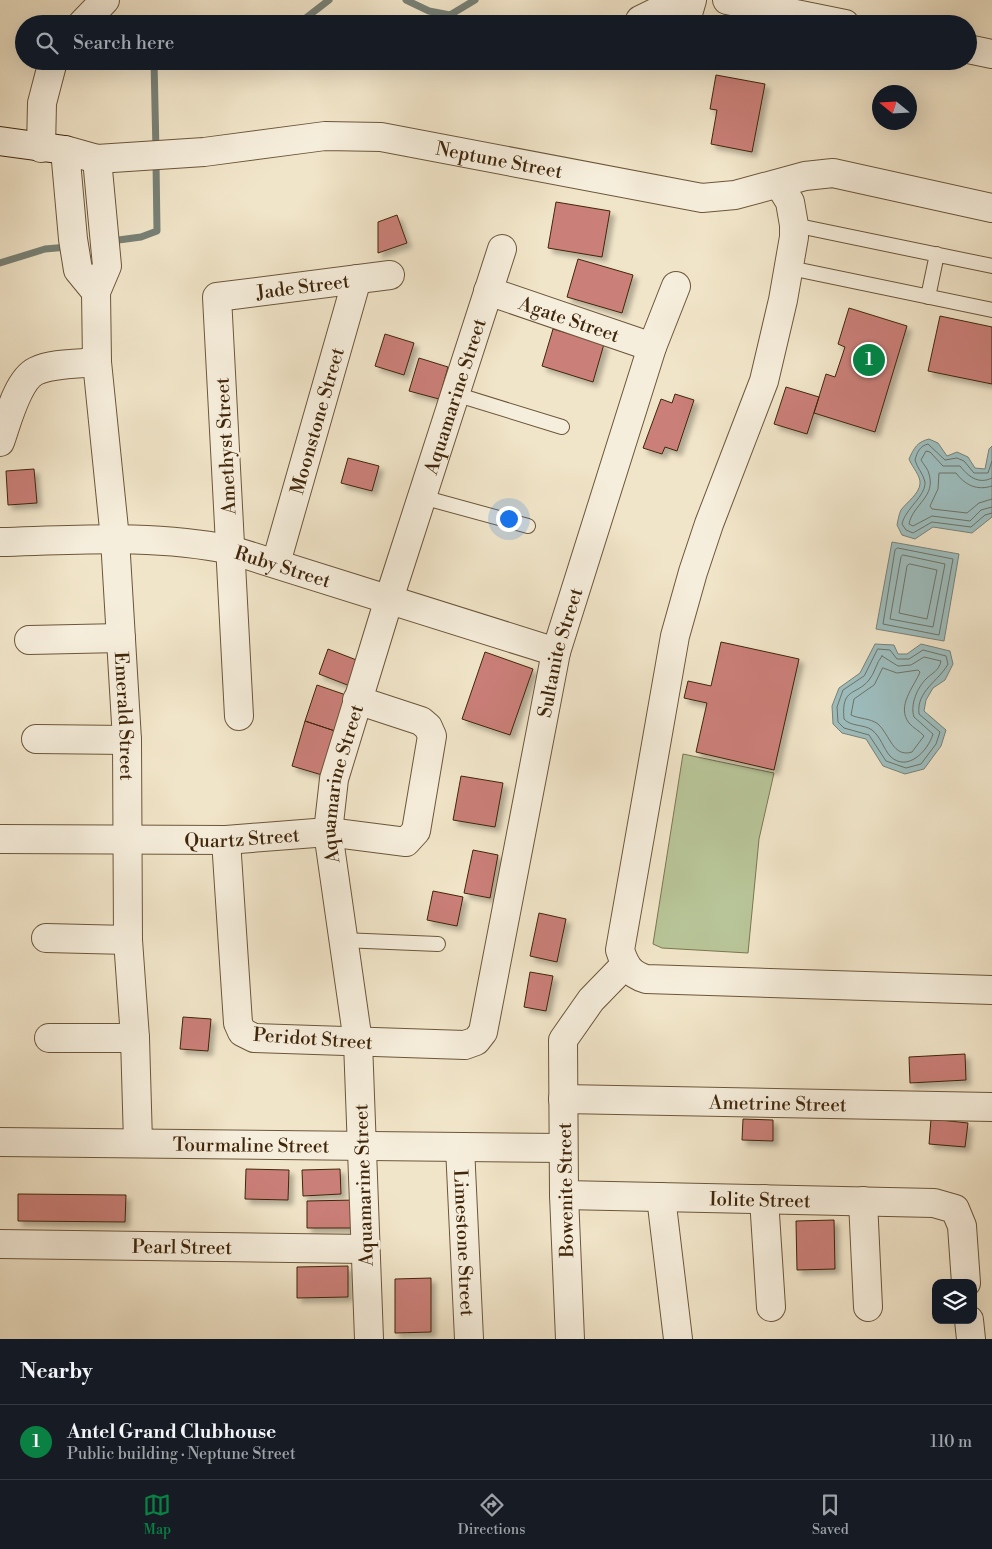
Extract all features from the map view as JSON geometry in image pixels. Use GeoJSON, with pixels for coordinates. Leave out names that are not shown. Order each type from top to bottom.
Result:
{"type":"FeatureCollection","features":[{"type":"Feature","properties":{"kind":"street"},"geometry":{"type":"LineString","coordinates":[[91,15],[105,0]]}},
{"type":"Feature","properties":{"kind":"street"},"geometry":{"type":"LineString","coordinates":[[650,15],[681,0]]}},
{"type":"Feature","properties":{"kind":"street"},"geometry":{"type":"LineString","coordinates":[[688,15],[692,0]]}},
{"type":"Feature","properties":{"kind":"street"},"geometry":{"type":"LineString","coordinates":[[728,0],[820,9]]}},
{"type":"Feature","properties":{"kind":"street"},"geometry":{"type":"LineString","coordinates":[[977,51],[992,54]]}},
{"type":"Feature","properties":{"kind":"street"},"geometry":{"type":"LineString","coordinates":[[51,70],[42,103],[73,239],[78,270],[96,292]]}},
{"type":"Feature","properties":{"kind":"street","name":"Neptune Street"},"geometry":{"type":"LineString","coordinates":[[0,142],[109,159],[204,152],[325,136],[381,137],[702,198],[735,195],[805,176],[833,173],[992,208]]}},
{"type":"Feature","properties":{"kind":"street","name":"Emerald Street"},"geometry":{"type":"LineString","coordinates":[[109,159],[107,266],[96,292],[97,362],[114,540],[127,740],[128,940],[135,1038],[138,1142]]}},
{"type":"Feature","properties":{"kind":"street"},"geometry":{"type":"LineString","coordinates":[[779,184],[790,202],[794,225],[790,268],[764,381],[704,540],[675,636],[621,933],[620,950],[624,966],[636,975],[646,979],[992,990]]}},
{"type":"Feature","properties":{"kind":"street","name":"Aquamarine Street"},"geometry":{"type":"LineString","coordinates":[[369,1339],[360,1146],[358,1042],[328,832],[334,779],[389,599],[502,249]]}},
{"type":"Feature","properties":{"kind":"street","name":"Jade Street"},"geometry":{"type":"LineString","coordinates":[[217,297],[390,275]]}},
{"type":"Feature","properties":{"kind":"street","name":"Moonstone Street"},"geometry":{"type":"LineString","coordinates":[[276,563],[357,279]]}},
{"type":"Feature","properties":{"kind":"street","name":"Sultanite Street"},"geometry":{"type":"LineString","coordinates":[[483,1032],[556,652],[652,347],[676,286]]}},
{"type":"Feature","properties":{"kind":"street","name":"Agate Street"},"geometry":{"type":"LineString","coordinates":[[488,291],[652,347]]}},
{"type":"Feature","properties":{"kind":"street","name":"Amethyst Street"},"geometry":{"type":"LineString","coordinates":[[217,297],[239,716]]}},
{"type":"Feature","properties":{"kind":"street"},"geometry":{"type":"LineString","coordinates":[[0,442],[20,388],[34,372],[44,368],[97,362]]}},
{"type":"Feature","properties":{"kind":"street","name":"Ruby Street"},"geometry":{"type":"LineString","coordinates":[[0,542],[114,540],[203,544],[276,563],[556,652]]}},
{"type":"Feature","properties":{"kind":"street"},"geometry":{"type":"LineString","coordinates":[[29,640],[121,638]]}},
{"type":"Feature","properties":{"kind":"street","name":"Quartz Street"},"geometry":{"type":"LineString","coordinates":[[0,839],[226,840],[328,832],[406,842],[416,830],[432,736],[428,727],[421,721],[357,700]]}},
{"type":"Feature","properties":{"kind":"street"},"geometry":{"type":"LineString","coordinates":[[36,740],[127,740]]}},
{"type":"Feature","properties":{"kind":"street","name":"Peridot Street"},"geometry":{"type":"LineString","coordinates":[[226,840],[238,1023],[242,1032],[254,1038],[465,1045],[476,1041],[483,1032]]}},
{"type":"Feature","properties":{"kind":"street"},"geometry":{"type":"LineString","coordinates":[[46,938],[128,940]]}},
{"type":"Feature","properties":{"kind":"street","name":"Bowenite Street"},"geometry":{"type":"LineString","coordinates":[[570,1339],[564,1196],[563,1040],[591,1000],[624,966]]}},
{"type":"Feature","properties":{"kind":"street"},"geometry":{"type":"LineString","coordinates":[[49,1038],[135,1038]]}},
{"type":"Feature","properties":{"kind":"street","name":"Ametrine Street"},"geometry":{"type":"LineString","coordinates":[[563,1099],[992,1108]]}},
{"type":"Feature","properties":{"kind":"street","name":"Tourmaline Street"},"geometry":{"type":"LineString","coordinates":[[0,1142],[563,1148]]}},
{"type":"Feature","properties":{"kind":"street","name":"Limestone Street"},"geometry":{"type":"LineString","coordinates":[[460,1147],[469,1339]]}},
{"type":"Feature","properties":{"kind":"street","name":"Iolite Street"},"geometry":{"type":"LineString","coordinates":[[564,1196],[660,1196],[934,1203],[955,1210],[962,1226],[966,1279]]}},
{"type":"Feature","properties":{"kind":"street"},"geometry":{"type":"LineString","coordinates":[[660,1196],[678,1339]]}},
{"type":"Feature","properties":{"kind":"street"},"geometry":{"type":"LineString","coordinates":[[764,1199],[771,1307]]}},
{"type":"Feature","properties":{"kind":"street"},"geometry":{"type":"LineString","coordinates":[[863,1201],[868,1307]]}},
{"type":"Feature","properties":{"kind":"street","name":"Pearl Street"},"geometry":{"type":"LineString","coordinates":[[0,1244],[365,1249]]}},
{"type":"Feature","properties":{"kind":"street"},"geometry":{"type":"LineString","coordinates":[[969,1324],[971,1339]]}},
{"type":"Feature","properties":{"kind":"lane"},"geometry":{"type":"LineString","coordinates":[[794,225],[992,266]]}},
{"type":"Feature","properties":{"kind":"lane"},"geometry":{"type":"LineString","coordinates":[[928,297],[937,254]]}},
{"type":"Feature","properties":{"kind":"lane"},"geometry":{"type":"LineString","coordinates":[[790,268],[992,310]]}},
{"type":"Feature","properties":{"kind":"lane"},"geometry":{"type":"LineString","coordinates":[[455,394],[562,427]]}},
{"type":"Feature","properties":{"kind":"lane"},"geometry":{"type":"LineString","coordinates":[[422,497],[528,526]]}},
{"type":"Feature","properties":{"kind":"lane"},"geometry":{"type":"LineString","coordinates":[[342,940],[438,944]]}},
{"type":"Feature","properties":{"kind":"green space"},"geometry":{"type":"Polygon","coordinates":[[[683,754],[774,773],[759,839],[748,953],[662,948],[653,944],[683,754]]]}},
{"type":"Feature","properties":{"kind":"water"},"geometry":{"type":"Polygon","coordinates":[[[929,439],[938,443],[947,456],[957,452],[968,457],[975,468],[985,469],[989,449],[992,446],[992,517],[972,533],[933,527],[915,539],[902,535],[897,525],[901,510],[915,495],[920,484],[918,475],[909,459],[916,446],[929,439]]]}},
{"type":"Feature","properties":{"kind":"water"},"geometry":{"type":"Polygon","coordinates":[[[892,542],[959,554],[944,641],[876,629],[892,542]]]}},
{"type":"Feature","properties":{"kind":"water"},"geometry":{"type":"Polygon","coordinates":[[[875,644],[894,645],[898,654],[907,654],[921,644],[950,651],[953,664],[945,680],[933,688],[926,700],[924,711],[946,730],[941,746],[924,769],[905,774],[883,766],[866,739],[842,733],[833,724],[832,706],[839,688],[860,673],[875,644]]]}},
{"type":"Feature","properties":{"kind":"building"},"geometry":{"type":"Polygon","coordinates":[[[716,75],[765,84],[752,152],[711,144],[717,110],[710,109],[716,75]]]}},
{"type":"Feature","properties":{"kind":"building"},"geometry":{"type":"Polygon","coordinates":[[[556,202],[610,211],[602,257],[548,248],[556,202]]]}},
{"type":"Feature","properties":{"kind":"building"},"geometry":{"type":"Polygon","coordinates":[[[397,215],[407,243],[378,253],[378,222],[397,215]]]}},
{"type":"Feature","properties":{"kind":"building"},"geometry":{"type":"Polygon","coordinates":[[[578,259],[633,275],[622,313],[567,297],[578,259]]]}},
{"type":"Feature","properties":{"kind":"building"},"geometry":{"type":"Polygon","coordinates":[[[849,308],[907,326],[875,432],[814,413],[826,374],[835,377],[845,347],[838,344],[849,308]]]}},
{"type":"Feature","properties":{"kind":"building"},"geometry":{"type":"Polygon","coordinates":[[[940,316],[992,327],[992,384],[928,371],[940,316]]]}},
{"type":"Feature","properties":{"kind":"building"},"geometry":{"type":"Polygon","coordinates":[[[553,329],[604,344],[593,382],[542,366],[553,329]]]}},
{"type":"Feature","properties":{"kind":"building"},"geometry":{"type":"Polygon","coordinates":[[[385,334],[414,343],[404,375],[375,366],[385,334]]]}},
{"type":"Feature","properties":{"kind":"building"},"geometry":{"type":"Polygon","coordinates":[[[419,358],[448,367],[439,399],[409,391],[419,358]]]}},
{"type":"Feature","properties":{"kind":"building"},"geometry":{"type":"Polygon","coordinates":[[[786,387],[819,397],[807,434],[774,424],[786,387]]]}},
{"type":"Feature","properties":{"kind":"building"},"geometry":{"type":"Polygon","coordinates":[[[675,394],[694,400],[677,451],[665,447],[662,454],[643,448],[661,399],[672,403],[675,394]]]}},
{"type":"Feature","properties":{"kind":"building"},"geometry":{"type":"Polygon","coordinates":[[[348,458],[379,466],[372,491],[341,483],[348,458]]]}},
{"type":"Feature","properties":{"kind":"building"},"geometry":{"type":"Polygon","coordinates":[[[34,469],[37,503],[8,505],[6,471],[34,469]]]}},
{"type":"Feature","properties":{"kind":"building"},"geometry":{"type":"Polygon","coordinates":[[[721,642],[799,659],[774,770],[696,752],[707,703],[684,698],[688,681],[711,686],[721,642]]]}},
{"type":"Feature","properties":{"kind":"building"},"geometry":{"type":"Polygon","coordinates":[[[328,649],[359,661],[350,686],[319,674],[328,649]]]}},
{"type":"Feature","properties":{"kind":"building"},"geometry":{"type":"Polygon","coordinates":[[[485,652],[533,669],[510,735],[462,719],[485,652]]]}},
{"type":"Feature","properties":{"kind":"building"},"geometry":{"type":"Polygon","coordinates":[[[317,685],[346,695],[335,731],[305,721],[317,685]]]}},
{"type":"Feature","properties":{"kind":"building"},"geometry":{"type":"Polygon","coordinates":[[[305,721],[335,731],[322,775],[292,766],[305,721]]]}},
{"type":"Feature","properties":{"kind":"building"},"geometry":{"type":"Polygon","coordinates":[[[461,776],[503,783],[495,827],[453,820],[461,776]]]}},
{"type":"Feature","properties":{"kind":"building"},"geometry":{"type":"Polygon","coordinates":[[[473,850],[498,855],[490,898],[464,893],[473,850]]]}},
{"type":"Feature","properties":{"kind":"building"},"geometry":{"type":"Polygon","coordinates":[[[433,891],[463,897],[457,926],[427,920],[433,891]]]}},
{"type":"Feature","properties":{"kind":"building"},"geometry":{"type":"Polygon","coordinates":[[[539,913],[566,919],[557,962],[530,956],[539,913]]]}},
{"type":"Feature","properties":{"kind":"building"},"geometry":{"type":"Polygon","coordinates":[[[530,972],[553,976],[546,1011],[524,1007],[530,972]]]}},
{"type":"Feature","properties":{"kind":"building"},"geometry":{"type":"Polygon","coordinates":[[[183,1017],[211,1019],[208,1051],[180,1049],[183,1017]]]}},
{"type":"Feature","properties":{"kind":"building"},"geometry":{"type":"Polygon","coordinates":[[[965,1054],[966,1080],[910,1083],[909,1057],[965,1054]]]}},
{"type":"Feature","properties":{"kind":"building"},"geometry":{"type":"Polygon","coordinates":[[[743,1119],[773,1120],[773,1141],[742,1140],[743,1119]]]}},
{"type":"Feature","properties":{"kind":"building"},"geometry":{"type":"Polygon","coordinates":[[[931,1119],[968,1123],[965,1147],[929,1144],[931,1119]]]}},
{"type":"Feature","properties":{"kind":"building"},"geometry":{"type":"Polygon","coordinates":[[[246,1169],[289,1170],[288,1200],[245,1199],[246,1169]]]}},
{"type":"Feature","properties":{"kind":"building"},"geometry":{"type":"Polygon","coordinates":[[[340,1169],[341,1194],[303,1196],[302,1170],[340,1169]]]}},
{"type":"Feature","properties":{"kind":"building"},"geometry":{"type":"Polygon","coordinates":[[[18,1194],[126,1195],[125,1222],[18,1221],[18,1194]]]}},
{"type":"Feature","properties":{"kind":"building"},"geometry":{"type":"Polygon","coordinates":[[[356,1200],[356,1228],[307,1228],[307,1201],[356,1200]]]}},
{"type":"Feature","properties":{"kind":"building"},"geometry":{"type":"Polygon","coordinates":[[[834,1220],[835,1269],[797,1270],[796,1221],[834,1220]]]}},
{"type":"Feature","properties":{"kind":"building"},"geometry":{"type":"Polygon","coordinates":[[[348,1266],[348,1297],[297,1298],[297,1267],[348,1266]]]}},
{"type":"Feature","properties":{"kind":"building"},"geometry":{"type":"Polygon","coordinates":[[[431,1278],[431,1332],[395,1333],[395,1279],[431,1278]]]}},
{"type":"Feature","properties":{"kind":"waterway"},"geometry":{"type":"LineString","coordinates":[[310,15],[329,0]]}},
{"type":"Feature","properties":{"kind":"waterway"},"geometry":{"type":"LineString","coordinates":[[406,0],[429,11],[450,15],[475,0]]}},
{"type":"Feature","properties":{"kind":"waterway"},"geometry":{"type":"LineString","coordinates":[[154,70],[156,151]]}},
{"type":"Feature","properties":{"kind":"waterway"},"geometry":{"type":"LineString","coordinates":[[111,241],[141,237],[157,231],[156,162]]}},
{"type":"Feature","properties":{"kind":"waterway"},"geometry":{"type":"LineString","coordinates":[[0,263],[45,249],[68,247]]}},
{"type":"Feature","properties":{"kind":"place","name":"Antel Grand Clubhouse"},"geometry":{"type":"Point","coordinates":[869,360]}}]}
